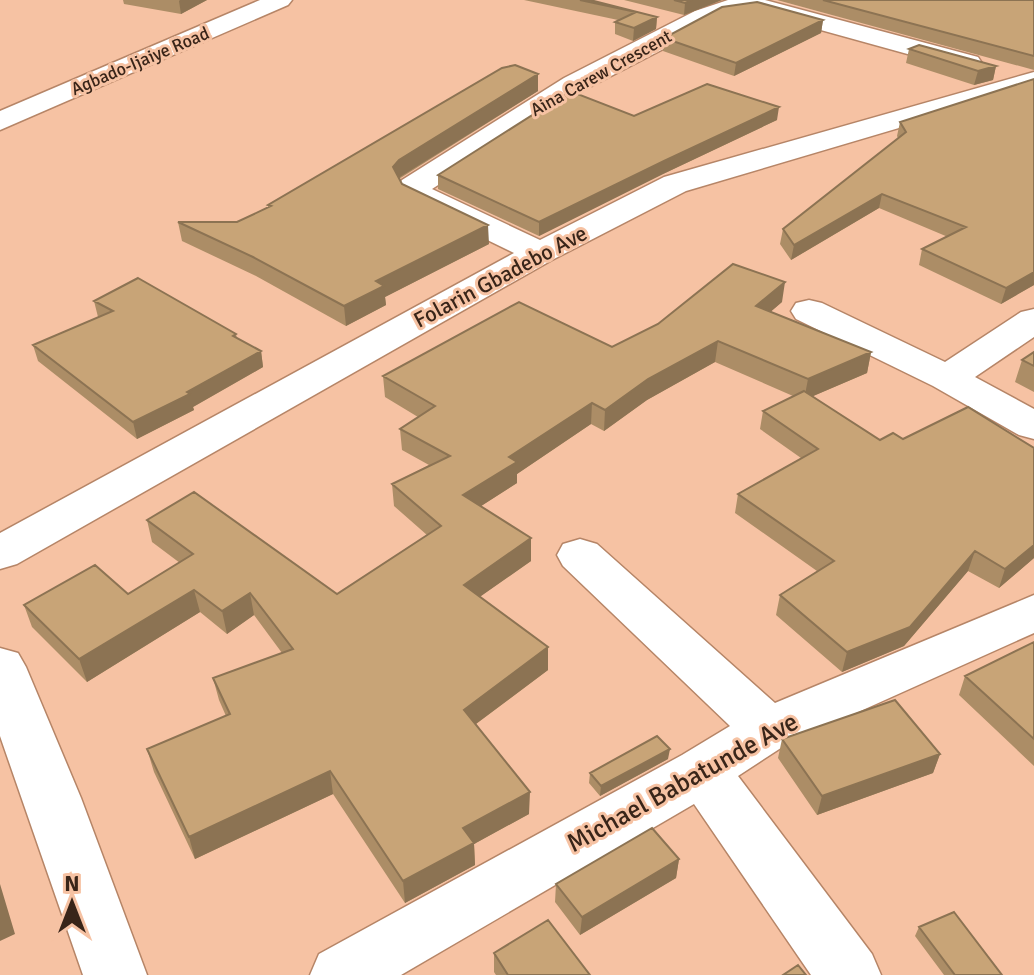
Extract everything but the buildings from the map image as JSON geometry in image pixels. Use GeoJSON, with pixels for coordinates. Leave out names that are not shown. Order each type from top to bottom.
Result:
{"type":"FeatureCollection","features":[{"type":"Feature","properties":{"kind":"street","name":"Agbado-Ijaiye Road"},"geometry":{"type":"LineString","coordinates":[[0,121],[280,0]]}},
{"type":"Feature","properties":{"kind":"street","name":"Aina Carew Crescent"},"geometry":{"type":"LineString","coordinates":[[540,253],[416,193],[413,187],[574,84],[688,26],[702,15],[728,6],[757,5],[1034,80]]}},
{"type":"Feature","properties":{"kind":"street"},"geometry":{"type":"LineString","coordinates":[[651,18],[688,26]]}},
{"type":"Feature","properties":{"kind":"street","name":"Folarin Gbadebo Ave"},"geometry":{"type":"LineString","coordinates":[[0,553],[540,253],[675,184],[1034,80]]}},
{"type":"Feature","properties":{"kind":"street"},"geometry":{"type":"LineString","coordinates":[[809,311],[947,378],[1034,426]]}},
{"type":"Feature","properties":{"kind":"street"},"geometry":{"type":"LineString","coordinates":[[947,378],[1034,320]]}},
{"type":"Feature","properties":{"kind":"street"},"geometry":{"type":"LineString","coordinates":[[580,555],[768,729]]}},
{"type":"Feature","properties":{"kind":"street","name":"Michael Babatunde Ave"},"geometry":{"type":"LineString","coordinates":[[342,975],[702,771],[768,729],[1034,613]]}},
{"type":"Feature","properties":{"kind":"street"},"geometry":{"type":"LineString","coordinates":[[0,667],[52,798],[115,975]]}},
{"type":"Feature","properties":{"kind":"street"},"geometry":{"type":"LineString","coordinates":[[702,771],[849,975]]}}]}
